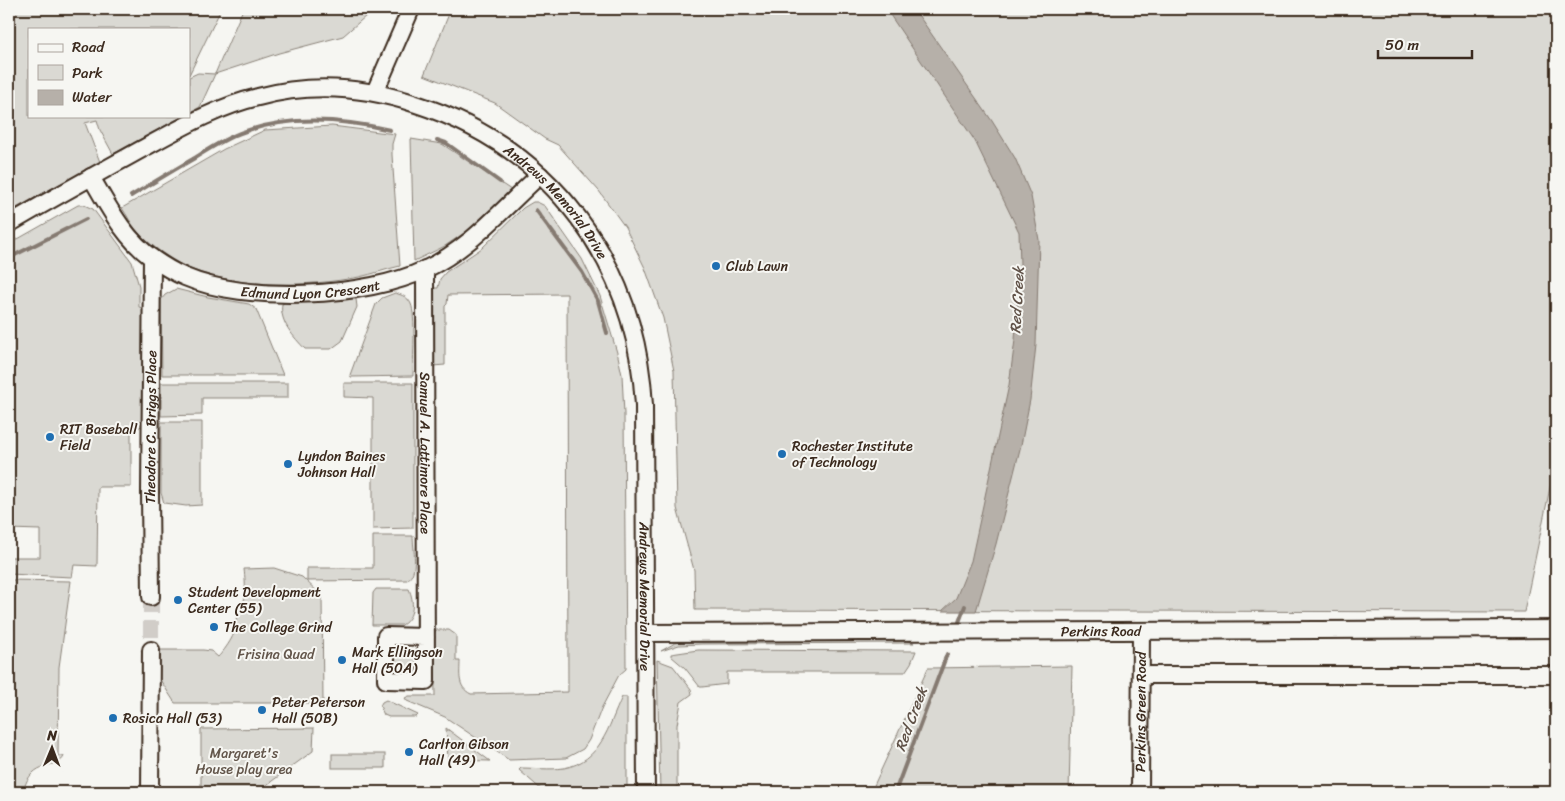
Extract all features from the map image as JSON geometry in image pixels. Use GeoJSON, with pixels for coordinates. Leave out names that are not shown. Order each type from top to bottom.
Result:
{"type":"FeatureCollection","features":[{"type":"Feature","properties":{"kind":"street"},"geometry":{"type":"LineString","coordinates":[[375,92],[411,9]]}},
{"type":"Feature","properties":{"kind":"street","name":"Andrews Memorial Drive"},"geometry":{"type":"LineString","coordinates":[[9,224],[91,177],[203,117],[256,97],[276,92],[335,88],[375,92],[429,108],[467,124],[499,142],[540,175],[575,213],[599,249],[622,296],[636,344],[644,405],[646,792]]}},
{"type":"Feature","properties":{"kind":"street","name":"Edmund Lyon Crescent"},"geometry":{"type":"LineString","coordinates":[[91,177],[130,238],[152,258],[185,278],[218,286],[266,293],[320,293],[343,291],[384,283],[425,269],[462,247],[483,230],[540,175]]}},
{"type":"Feature","properties":{"kind":"street","name":"Theodore C. Briggs Place"},"geometry":{"type":"LineString","coordinates":[[150,597],[152,258]]}},
{"type":"Feature","properties":{"kind":"street","name":"Samuel A. Lattimore Place"},"geometry":{"type":"LineString","coordinates":[[425,269],[426,637]]}},
{"type":"Feature","properties":{"kind":"street","name":"Perkins Road"},"geometry":{"type":"LineString","coordinates":[[646,633],[1556,629]]}},
{"type":"Feature","properties":{"kind":"street","name":"Perkins Green Road"},"geometry":{"type":"LineString","coordinates":[[1140,792],[1141,631]]}},
{"type":"Feature","properties":{"kind":"street"},"geometry":{"type":"LineString","coordinates":[[150,792],[151,650]]}},
{"type":"Feature","properties":{"kind":"street"},"geometry":{"type":"LineString","coordinates":[[1142,675],[1556,675]]}},
{"type":"Feature","properties":{"kind":"green space"},"geometry":{"type":"Polygon","coordinates":[[[9,9],[221,9],[190,73],[190,28],[28,28],[28,118],[179,118],[113,154],[100,130],[97,120],[85,123],[100,162],[9,212],[9,9]]]}},
{"type":"Feature","properties":{"kind":"green space"},"geometry":{"type":"Polygon","coordinates":[[[243,9],[374,9],[343,36],[279,53],[215,74],[243,9]]]}},
{"type":"Feature","properties":{"kind":"green space"},"geometry":{"type":"Polygon","coordinates":[[[451,9],[1556,9],[1556,459],[1524,612],[695,610],[694,570],[677,508],[674,371],[663,318],[645,268],[625,227],[599,191],[558,145],[545,139],[495,103],[424,75],[451,9]]]}},
{"type":"Feature","properties":{"kind":"green space"},"geometry":{"type":"Polygon","coordinates":[[[198,73],[215,74],[200,107],[190,112],[190,77],[198,73]]]}},
{"type":"Feature","properties":{"kind":"green space"},"geometry":{"type":"Polygon","coordinates":[[[332,126],[395,134],[392,144],[392,155],[400,266],[359,277],[318,283],[254,283],[212,276],[186,267],[155,248],[137,231],[122,208],[224,149],[265,130],[332,126]]]}},
{"type":"Feature","properties":{"kind":"green space"},"geometry":{"type":"Polygon","coordinates":[[[411,139],[442,144],[511,190],[470,229],[445,246],[414,261],[411,139]]]}},
{"type":"Feature","properties":{"kind":"green space"},"geometry":{"type":"Polygon","coordinates":[[[533,202],[545,206],[582,259],[600,296],[622,375],[626,669],[619,675],[583,749],[566,758],[509,760],[445,717],[407,701],[405,698],[409,696],[435,696],[434,635],[436,630],[449,630],[456,635],[456,661],[460,661],[461,684],[471,694],[568,692],[567,294],[448,295],[445,306],[445,365],[433,366],[433,288],[438,288],[440,279],[446,272],[482,248],[523,208],[533,202]]]}},
{"type":"Feature","properties":{"kind":"green space"},"geometry":{"type":"Polygon","coordinates":[[[78,205],[84,205],[93,209],[132,262],[139,286],[139,307],[143,308],[143,424],[140,427],[131,428],[131,487],[98,487],[97,566],[74,565],[72,577],[9,574],[9,557],[40,557],[40,530],[9,529],[9,244],[78,205]]]}},
{"type":"Feature","properties":{"kind":"green space"},"geometry":{"type":"Polygon","coordinates":[[[176,289],[249,304],[256,309],[283,375],[162,375],[161,300],[165,295],[176,289]]]}},
{"type":"Feature","properties":{"kind":"green space"},"geometry":{"type":"Polygon","coordinates":[[[395,293],[408,300],[413,310],[413,376],[351,377],[350,375],[376,304],[382,298],[395,293]]]}},
{"type":"Feature","properties":{"kind":"green space"},"geometry":{"type":"Polygon","coordinates":[[[348,296],[356,299],[357,307],[342,341],[331,349],[305,349],[285,323],[282,304],[288,301],[348,296]]]}},
{"type":"Feature","properties":{"kind":"green space"},"geometry":{"type":"Polygon","coordinates":[[[161,383],[288,383],[288,398],[202,398],[202,415],[161,416],[161,383]]]}},
{"type":"Feature","properties":{"kind":"green space"},"geometry":{"type":"Polygon","coordinates":[[[344,383],[413,383],[413,528],[373,529],[373,398],[344,397],[344,383]]]}},
{"type":"Feature","properties":{"kind":"green space"},"geometry":{"type":"Polygon","coordinates":[[[161,422],[202,422],[202,505],[186,506],[164,503],[161,493],[161,422]]]}},
{"type":"Feature","properties":{"kind":"green space"},"geometry":{"type":"Polygon","coordinates":[[[373,536],[413,536],[414,566],[411,577],[407,580],[307,581],[307,568],[373,568],[373,536]]]}},
{"type":"Feature","properties":{"kind":"green space","name":"Frisina Quad"},"geometry":{"type":"Polygon","coordinates":[[[274,568],[302,577],[322,596],[323,703],[175,703],[141,650],[203,650],[211,651],[218,657],[231,639],[236,628],[236,619],[244,602],[244,569],[274,568]]]}},
{"type":"Feature","properties":{"kind":"green space"},"geometry":{"type":"Polygon","coordinates":[[[9,580],[71,581],[59,667],[58,756],[64,756],[57,763],[38,769],[32,774],[23,792],[9,792],[9,580]]]}},
{"type":"Feature","properties":{"kind":"green space"},"geometry":{"type":"Polygon","coordinates":[[[376,589],[409,589],[412,609],[406,622],[402,625],[372,625],[373,593],[376,589]]]}},
{"type":"Feature","properties":{"kind":"green space"},"geometry":{"type":"Polygon","coordinates":[[[906,640],[914,643],[702,644],[679,645],[661,651],[675,643],[682,642],[906,640]]]}},
{"type":"Feature","properties":{"kind":"green space"},"geometry":{"type":"Polygon","coordinates":[[[406,650],[418,656],[419,662],[416,669],[403,672],[396,671],[390,667],[391,657],[397,651],[406,650]]]}},
{"type":"Feature","properties":{"kind":"green space"},"geometry":{"type":"Polygon","coordinates":[[[698,650],[916,651],[905,672],[727,672],[727,684],[700,687],[685,668],[671,656],[671,654],[698,650]]]}},
{"type":"Feature","properties":{"kind":"green space"},"geometry":{"type":"Polygon","coordinates":[[[657,660],[673,666],[691,689],[692,694],[681,702],[677,725],[677,792],[660,792],[657,660]]]}},
{"type":"Feature","properties":{"kind":"green space"},"geometry":{"type":"Polygon","coordinates":[[[1072,666],[1069,792],[871,792],[928,668],[1072,666]]]}},
{"type":"Feature","properties":{"kind":"green space"},"geometry":{"type":"Polygon","coordinates":[[[622,697],[627,697],[627,792],[544,792],[519,770],[521,768],[564,768],[577,764],[587,758],[602,741],[622,697]]]}},
{"type":"Feature","properties":{"kind":"green space"},"geometry":{"type":"Polygon","coordinates":[[[386,700],[418,715],[416,717],[389,717],[384,715],[380,706],[386,700]]]}},
{"type":"Feature","properties":{"kind":"green space","name":"Margaret's House play area"},"geometry":{"type":"Polygon","coordinates":[[[314,728],[313,751],[257,792],[201,792],[201,729],[314,728]]]}},
{"type":"Feature","properties":{"kind":"green space"},"geometry":{"type":"Polygon","coordinates":[[[446,728],[490,761],[448,760],[446,728]]]}},
{"type":"Feature","properties":{"kind":"green space"},"geometry":{"type":"Polygon","coordinates":[[[332,754],[385,754],[385,768],[332,768],[332,754]]]}},
{"type":"Feature","properties":{"kind":"water"},"geometry":{"type":"Polygon","coordinates":[[[886,9],[914,9],[992,121],[1015,158],[1031,196],[1039,240],[1036,345],[1030,400],[1021,445],[996,544],[976,611],[942,611],[956,598],[971,561],[1009,385],[1015,340],[1020,265],[1019,232],[975,141],[886,9]]]}},
{"type":"Feature","properties":{"kind":"waterway"},"geometry":{"type":"LineString","coordinates":[[131,196],[236,134],[261,127],[279,123],[316,120],[354,123],[390,130]]}},
{"type":"Feature","properties":{"kind":"waterway"},"geometry":{"type":"LineString","coordinates":[[437,140],[446,143],[500,182]]}},
{"type":"Feature","properties":{"kind":"waterway"},"geometry":{"type":"LineString","coordinates":[[536,210],[582,272],[598,301],[607,333]]}},
{"type":"Feature","properties":{"kind":"waterway"},"geometry":{"type":"LineString","coordinates":[[9,258],[86,219]]}},
{"type":"Feature","properties":{"kind":"waterway","name":"Red Creek"},"geometry":{"type":"LineString","coordinates":[[959,622],[965,606]]}},
{"type":"Feature","properties":{"kind":"waterway","name":"Red Creek"},"geometry":{"type":"LineString","coordinates":[[895,792],[947,654]]}},
{"type":"Feature","properties":{"kind":"tunnel"},"geometry":{"type":"LineString","coordinates":[[151,597],[151,650]]}},
{"type":"Feature","properties":{"kind":"place","name":"Club Lawn"},"geometry":{"type":"Point","coordinates":[716,266]}},
{"type":"Feature","properties":{"kind":"place","name":"RIT Baseball Field"},"geometry":{"type":"Point","coordinates":[50,437]}},
{"type":"Feature","properties":{"kind":"place","name":"Rochester Institute of Technology"},"geometry":{"type":"Point","coordinates":[782,454]}},
{"type":"Feature","properties":{"kind":"place","name":"Lyndon Baines Johnson Hall"},"geometry":{"type":"Point","coordinates":[288,464]}},
{"type":"Feature","properties":{"kind":"place","name":"Student Development Center (55)"},"geometry":{"type":"Point","coordinates":[178,600]}},
{"type":"Feature","properties":{"kind":"place","name":"The College Grind"},"geometry":{"type":"Point","coordinates":[214,627]}},
{"type":"Feature","properties":{"kind":"place","name":"Mark Ellingson Hall (50A)"},"geometry":{"type":"Point","coordinates":[342,660]}},
{"type":"Feature","properties":{"kind":"place","name":"Peter Peterson Hall (50B)"},"geometry":{"type":"Point","coordinates":[262,710]}},
{"type":"Feature","properties":{"kind":"place","name":"Rosica Hall (53)"},"geometry":{"type":"Point","coordinates":[113,718]}},
{"type":"Feature","properties":{"kind":"place","name":"Carlton Gibson Hall (49)"},"geometry":{"type":"Point","coordinates":[409,752]}}]}
